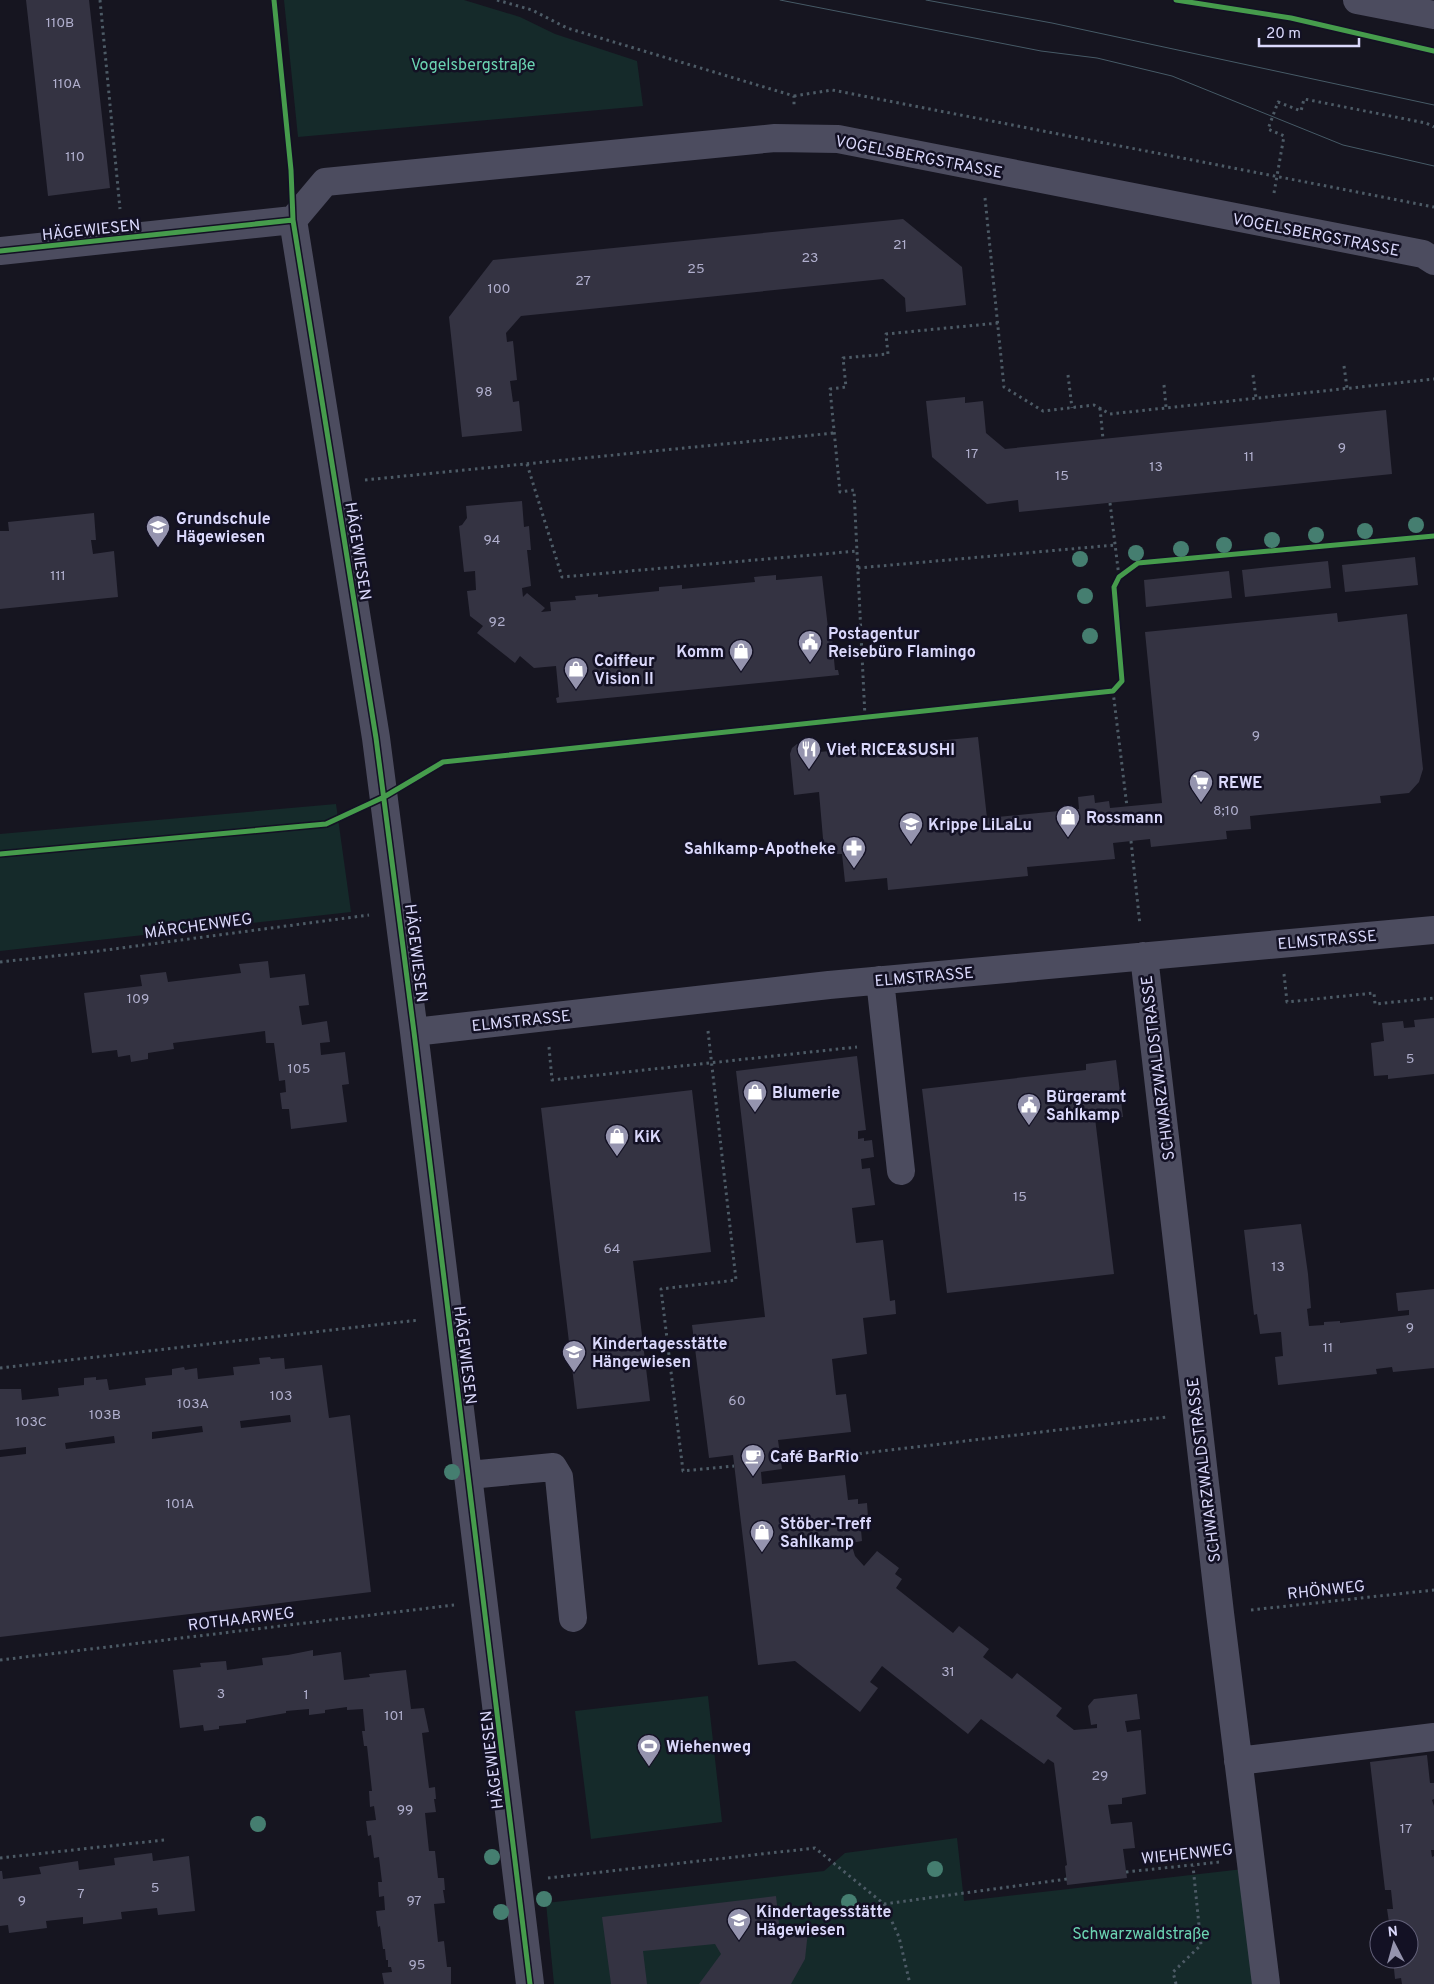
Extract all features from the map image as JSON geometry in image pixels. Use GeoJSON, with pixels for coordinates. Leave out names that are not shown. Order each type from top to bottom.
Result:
{"type":"FeatureCollection","features":[{"type":"Feature","properties":{"kind":"street"},"geometry":{"type":"LineString","coordinates":[[1357,0],[1434,16]]}},
{"type":"Feature","properties":{"kind":"street","name":"VOGELSBERGSTRASSE"},"geometry":{"type":"LineString","coordinates":[[293,220],[325,182],[775,138],[838,139],[1423,254],[1434,261]]}},
{"type":"Feature","properties":{"kind":"street","name":"HÄGEWIESEN"},"geometry":{"type":"LineString","coordinates":[[0,251],[293,220],[376,738],[469,1476],[530,1984]]}},
{"type":"Feature","properties":{"kind":"street","name":"ELMSTRASSE"},"geometry":{"type":"LineString","coordinates":[[414,1032],[880,980],[1434,930]]}},
{"type":"Feature","properties":{"kind":"street","name":"SCHWARZWALDSTRASSE"},"geometry":{"type":"LineString","coordinates":[[1144,956],[1220,1613],[1266,1984]]}},
{"type":"Feature","properties":{"kind":"street"},"geometry":{"type":"LineString","coordinates":[[880,980],[901,1171]]}},
{"type":"Feature","properties":{"kind":"street"},"geometry":{"type":"LineString","coordinates":[[469,1476],[553,1467],[559,1477],[573,1618]]}},
{"type":"Feature","properties":{"kind":"street"},"geometry":{"type":"LineString","coordinates":[[1238,1761],[1434,1737]]}},
{"type":"Feature","properties":{"kind":"path"},"geometry":{"type":"LineString","coordinates":[[100,0],[123,239]]}},
{"type":"Feature","properties":{"kind":"path"},"geometry":{"type":"LineString","coordinates":[[497,0],[532,10],[567,28],[794,96],[832,90],[1434,207]]}},
{"type":"Feature","properties":{"kind":"path"},"geometry":{"type":"LineString","coordinates":[[794,96],[796,138]]}},
{"type":"Feature","properties":{"kind":"path"},"geometry":{"type":"LineString","coordinates":[[1268,225],[1284,136],[1268,129],[1278,102],[1301,111],[1304,99],[1426,123],[1434,127]]}},
{"type":"Feature","properties":{"kind":"path"},"geometry":{"type":"LineString","coordinates":[[982,168],[1004,387],[1043,411],[1094,405],[1110,414],[1434,378]]}},
{"type":"Feature","properties":{"kind":"path"},"geometry":{"type":"LineString","coordinates":[[865,717],[854,490],[840,492],[830,389],[846,387],[843,358],[888,354],[886,334],[998,323]]}},
{"type":"Feature","properties":{"kind":"path"},"geometry":{"type":"LineString","coordinates":[[1344,366],[1347,388]]}},
{"type":"Feature","properties":{"kind":"path"},"geometry":{"type":"LineString","coordinates":[[1068,375],[1072,408]]}},
{"type":"Feature","properties":{"kind":"path"},"geometry":{"type":"LineString","coordinates":[[1253,375],[1256,398]]}},
{"type":"Feature","properties":{"kind":"path"},"geometry":{"type":"LineString","coordinates":[[1164,384],[1166,407]]}},
{"type":"Feature","properties":{"kind":"path"},"geometry":{"type":"LineString","coordinates":[[1100,408],[1103,439]]}},
{"type":"Feature","properties":{"kind":"path"},"geometry":{"type":"LineString","coordinates":[[335,483],[834,433]]}},
{"type":"Feature","properties":{"kind":"path"},"geometry":{"type":"LineString","coordinates":[[527,464],[562,578],[857,551]]}},
{"type":"Feature","properties":{"kind":"path"},"geometry":{"type":"LineString","coordinates":[[1110,503],[1119,577]]}},
{"type":"Feature","properties":{"kind":"path"},"geometry":{"type":"LineString","coordinates":[[858,568],[1114,545]]}},
{"type":"Feature","properties":{"kind":"path"},"geometry":{"type":"LineString","coordinates":[[1113,691],[1127,806]]}},
{"type":"Feature","properties":{"kind":"path"},"geometry":{"type":"LineString","coordinates":[[1131,841],[1144,956]]}},
{"type":"Feature","properties":{"kind":"path"},"geometry":{"type":"LineString","coordinates":[[1281,944],[1287,1002],[1374,993],[1375,1004],[1434,998]]}},
{"type":"Feature","properties":{"kind":"path"},"geometry":{"type":"LineString","coordinates":[[546,1017],[552,1080],[864,1046]]}},
{"type":"Feature","properties":{"kind":"path"},"geometry":{"type":"LineString","coordinates":[[712,1064],[736,1280],[661,1289],[683,1471],[734,1466]]}},
{"type":"Feature","properties":{"kind":"path"},"geometry":{"type":"LineString","coordinates":[[0,1368],[449,1317]]}},
{"type":"Feature","properties":{"kind":"path"},"geometry":{"type":"LineString","coordinates":[[840,1456],[1197,1414]]}},
{"type":"Feature","properties":{"kind":"path"},"geometry":{"type":"LineString","coordinates":[[0,1858],[164,1840]]}},
{"type":"Feature","properties":{"kind":"path"},"geometry":{"type":"LineString","coordinates":[[518,1881],[815,1848],[884,1904],[899,1937],[910,1984]]}},
{"type":"Feature","properties":{"kind":"path"},"geometry":{"type":"LineString","coordinates":[[1176,1984],[1172,1972],[1200,1945],[1192,1866]]}},
{"type":"Feature","properties":{"kind":"path"},"geometry":{"type":"LineString","coordinates":[[884,1904],[1067,1879]]}},
{"type":"Feature","properties":{"kind":"green space","name":"Vogelsbergstraße"},"geometry":{"type":"Polygon","coordinates":[[[284,0],[464,0],[520,17],[555,34],[637,61],[643,106],[298,137],[284,0]]]}},
{"type":"Feature","properties":{"kind":"green space"},"geometry":{"type":"Polygon","coordinates":[[[336,804],[351,912],[0,951],[0,834],[336,804]]]}},
{"type":"Feature","properties":{"kind":"green space","name":"Wiehenweg"},"geometry":{"type":"Polygon","coordinates":[[[708,1696],[722,1822],[591,1839],[575,1711],[708,1696]]]}},
{"type":"Feature","properties":{"kind":"green space","name":"Schwarzwaldstraße"},"geometry":{"type":"Polygon","coordinates":[[[957,1838],[964,1901],[1252,1868],[1266,1984],[554,1984],[546,1903],[824,1871],[845,1853],[957,1838]]]}},
{"type":"Feature","properties":{"kind":"building"},"geometry":{"type":"Polygon","coordinates":[[[26,0],[89,0],[110,188],[48,196],[26,0]]]}},
{"type":"Feature","properties":{"kind":"building"},"geometry":{"type":"Polygon","coordinates":[[[903,219],[962,267],[966,305],[906,312],[905,298],[883,279],[521,316],[506,333],[507,342],[513,341],[517,380],[510,381],[513,402],[519,401],[522,431],[462,437],[449,317],[493,260],[903,219]]]}},
{"type":"Feature","properties":{"kind":"building"},"geometry":{"type":"Polygon","coordinates":[[[965,397],[965,403],[983,401],[986,433],[1005,449],[1386,410],[1392,474],[1019,512],[1018,500],[987,504],[932,457],[926,401],[965,397]]]}},
{"type":"Feature","properties":{"kind":"building"},"geometry":{"type":"Polygon","coordinates":[[[522,501],[524,527],[529,526],[531,550],[527,550],[531,586],[522,588],[523,597],[527,593],[545,608],[541,612],[551,611],[550,602],[576,600],[575,596],[598,594],[598,597],[659,591],[659,587],[682,585],[682,589],[755,582],[754,577],[776,575],[776,580],[822,576],[828,628],[831,627],[835,670],[838,670],[839,675],[557,703],[556,698],[559,697],[556,666],[534,668],[520,656],[515,663],[477,633],[483,626],[470,616],[467,591],[476,590],[475,571],[464,572],[459,526],[467,518],[466,506],[522,501]]]}},
{"type":"Feature","properties":{"kind":"building"},"geometry":{"type":"Polygon","coordinates":[[[94,513],[96,540],[91,540],[93,554],[114,551],[118,597],[0,609],[0,531],[9,531],[8,522],[94,513]]]}},
{"type":"Feature","properties":{"kind":"building"},"geometry":{"type":"Polygon","coordinates":[[[1415,557],[1418,585],[1345,592],[1342,565],[1415,557]]]}},
{"type":"Feature","properties":{"kind":"building"},"geometry":{"type":"Polygon","coordinates":[[[1328,561],[1331,588],[1245,597],[1242,570],[1328,561]]]}},
{"type":"Feature","properties":{"kind":"building"},"geometry":{"type":"Polygon","coordinates":[[[1229,571],[1232,598],[1146,607],[1144,580],[1229,571]]]}},
{"type":"Feature","properties":{"kind":"building"},"geometry":{"type":"Polygon","coordinates":[[[1337,613],[1338,622],[1407,614],[1423,769],[1419,782],[1409,793],[1380,796],[1381,803],[1250,816],[1251,829],[1226,831],[1227,839],[1151,847],[1150,839],[1113,843],[1115,859],[1027,867],[1028,876],[888,890],[887,878],[845,882],[842,854],[834,854],[834,849],[824,850],[819,792],[794,795],[790,754],[792,748],[797,744],[818,742],[819,752],[978,737],[987,818],[1079,809],[1078,797],[1094,795],[1095,803],[1109,801],[1110,808],[1162,803],[1145,632],[1337,613]]]}},
{"type":"Feature","properties":{"kind":"building"},"geometry":{"type":"Polygon","coordinates":[[[268,961],[270,978],[305,974],[309,1005],[299,1006],[302,1025],[327,1021],[330,1042],[320,1043],[321,1055],[345,1052],[349,1084],[342,1085],[347,1122],[291,1129],[289,1109],[282,1109],[280,1093],[286,1092],[285,1080],[279,1081],[274,1043],[266,1043],[265,1031],[173,1043],[174,1049],[148,1053],[148,1059],[131,1062],[130,1055],[118,1057],[117,1050],[92,1053],[84,993],[142,986],[140,975],[166,972],[168,982],[241,973],[239,964],[268,961]]]}},
{"type":"Feature","properties":{"kind":"building"},"geometry":{"type":"Polygon","coordinates":[[[1434,1018],[1434,1074],[1388,1079],[1388,1075],[1374,1076],[1371,1043],[1384,1041],[1382,1023],[1403,1021],[1404,1028],[1415,1027],[1414,1020],[1434,1018]]]}},
{"type":"Feature","properties":{"kind":"building"},"geometry":{"type":"Polygon","coordinates":[[[857,1056],[866,1130],[858,1131],[858,1139],[864,1138],[864,1141],[872,1140],[874,1157],[861,1159],[862,1169],[870,1168],[875,1205],[852,1208],[856,1243],[883,1240],[890,1301],[895,1300],[896,1314],[863,1318],[867,1354],[832,1359],[836,1395],[846,1394],[851,1432],[778,1440],[782,1469],[761,1472],[762,1484],[845,1475],[848,1500],[858,1499],[858,1504],[867,1503],[868,1517],[860,1519],[862,1541],[851,1543],[855,1556],[864,1566],[877,1551],[899,1568],[895,1574],[902,1579],[896,1588],[953,1633],[959,1626],[989,1649],[983,1657],[1012,1679],[1017,1673],[1062,1708],[1056,1716],[1074,1730],[1097,1728],[1097,1724],[1091,1725],[1088,1706],[1094,1699],[1137,1694],[1140,1719],[1125,1721],[1127,1732],[1141,1730],[1146,1794],[1122,1798],[1122,1804],[1108,1805],[1111,1824],[1132,1822],[1135,1848],[1123,1849],[1127,1878],[1067,1885],[1065,1866],[1067,1865],[1054,1763],[1048,1759],[1044,1764],[981,1719],[968,1734],[882,1666],[870,1682],[878,1688],[860,1712],[795,1661],[758,1665],[733,1455],[709,1458],[692,1325],[765,1317],[736,1071],[857,1056]]]}},
{"type":"Feature","properties":{"kind":"building"},"geometry":{"type":"Polygon","coordinates":[[[1116,1060],[1123,1117],[1095,1118],[1114,1274],[947,1293],[922,1089],[1086,1070],[1086,1064],[1116,1060]]]}},
{"type":"Feature","properties":{"kind":"building"},"geometry":{"type":"Polygon","coordinates":[[[692,1090],[711,1252],[633,1261],[650,1401],[577,1409],[541,1108],[692,1090]]]}},
{"type":"Feature","properties":{"kind":"building"},"geometry":{"type":"Polygon","coordinates":[[[1301,1224],[1311,1308],[1307,1309],[1309,1326],[1324,1325],[1324,1322],[1340,1321],[1340,1323],[1409,1315],[1409,1310],[1398,1311],[1396,1293],[1434,1289],[1434,1368],[1393,1372],[1392,1367],[1376,1369],[1377,1374],[1278,1385],[1275,1357],[1283,1356],[1281,1332],[1260,1334],[1257,1314],[1254,1315],[1244,1230],[1301,1224]]]}},
{"type":"Feature","properties":{"kind":"building"},"geometry":{"type":"Polygon","coordinates":[[[259,1358],[284,1358],[285,1369],[322,1365],[329,1418],[350,1415],[371,1592],[0,1637],[0,1457],[26,1454],[26,1447],[0,1450],[0,1389],[21,1389],[22,1400],[59,1396],[58,1388],[84,1385],[84,1378],[96,1377],[96,1380],[107,1379],[109,1390],[146,1385],[145,1378],[172,1375],[172,1369],[184,1367],[185,1370],[197,1368],[198,1379],[234,1375],[233,1367],[260,1364],[259,1358]],[[290,1415],[240,1421],[241,1428],[291,1422],[290,1415]],[[202,1426],[152,1432],[152,1439],[203,1432],[202,1426]],[[114,1436],[65,1443],[66,1449],[115,1443],[114,1436]]]}},
{"type":"Feature","properties":{"kind":"building"},"geometry":{"type":"Polygon","coordinates":[[[313,1650],[313,1656],[341,1652],[344,1680],[370,1677],[369,1674],[406,1670],[411,1709],[424,1708],[429,1732],[422,1733],[429,1788],[435,1787],[436,1799],[434,1799],[436,1812],[425,1813],[429,1851],[435,1851],[438,1878],[444,1878],[445,1903],[434,1904],[438,1942],[444,1941],[447,1967],[451,1967],[451,1984],[384,1984],[382,1973],[392,1972],[391,1967],[388,1967],[385,1949],[383,1949],[376,1911],[385,1910],[384,1896],[379,1897],[378,1882],[382,1882],[379,1857],[374,1858],[371,1835],[368,1836],[366,1821],[376,1820],[374,1806],[370,1807],[369,1791],[372,1791],[367,1746],[364,1746],[362,1731],[365,1731],[363,1709],[347,1710],[347,1707],[325,1710],[325,1713],[309,1715],[309,1709],[286,1711],[286,1713],[246,1720],[246,1723],[219,1726],[219,1729],[204,1731],[203,1725],[180,1728],[173,1670],[201,1667],[200,1663],[226,1661],[227,1670],[263,1665],[262,1658],[313,1650]]]}},
{"type":"Feature","properties":{"kind":"building"},"geometry":{"type":"Polygon","coordinates":[[[1427,1755],[1430,1783],[1434,1783],[1434,1799],[1432,1800],[1434,1806],[1434,1850],[1431,1850],[1432,1857],[1434,1856],[1434,1984],[1402,1984],[1401,1978],[1395,1979],[1394,1969],[1419,1969],[1419,1919],[1388,1919],[1387,1909],[1393,1909],[1391,1890],[1385,1890],[1370,1762],[1427,1755]]]}},
{"type":"Feature","properties":{"kind":"building"},"geometry":{"type":"Polygon","coordinates":[[[152,1853],[153,1861],[189,1856],[195,1911],[158,1915],[157,1908],[121,1912],[122,1919],[83,1924],[83,1917],[46,1921],[47,1928],[9,1933],[8,1925],[0,1926],[0,1871],[2,1871],[3,1879],[41,1874],[39,1867],[78,1861],[79,1870],[115,1865],[114,1858],[152,1853]]]}},
{"type":"Feature","properties":{"kind":"building","name":"Kindertagesstätte Hägewiesen"},"geometry":{"type":"Polygon","coordinates":[[[776,1896],[780,1932],[807,1929],[808,1931],[805,1959],[791,1984],[699,1984],[721,1954],[715,1944],[643,1951],[647,1984],[611,1984],[602,1917],[776,1896]]]}},
{"type":"Feature","properties":{"kind":"tram line"},"geometry":{"type":"LineString","coordinates":[[780,0],[1041,51],[1097,58],[1172,76],[1343,145],[1434,166]]}},
{"type":"Feature","properties":{"kind":"tram line"},"geometry":{"type":"LineString","coordinates":[[926,0],[1052,23],[1434,105]]}},
{"type":"Feature","properties":{"kind":"cycle path"},"geometry":{"type":"LineString","coordinates":[[274,0],[291,170],[293,220]]}},
{"type":"Feature","properties":{"kind":"cycle path"},"geometry":{"type":"LineString","coordinates":[[1176,0],[1291,18],[1434,51]]}},
{"type":"Feature","properties":{"kind":"cycle path"},"geometry":{"type":"LineString","coordinates":[[0,251],[293,220],[376,738],[414,1032],[530,1984]]}},
{"type":"Feature","properties":{"kind":"cycle path"},"geometry":{"type":"LineString","coordinates":[[0,854],[326,824],[384,797],[443,762],[1113,691],[1122,681],[1114,587],[1119,577],[1138,563],[1434,536]]}},
{"type":"Feature","properties":{"kind":"place","name":"Grundschule Hägewiesen"},"geometry":{"type":"Point","coordinates":[158,548]}},
{"type":"Feature","properties":{"kind":"place","name":"Postagentur Reisebüro Flamingo"},"geometry":{"type":"Point","coordinates":[810,663]}},
{"type":"Feature","properties":{"kind":"place","name":"Komm"},"geometry":{"type":"Point","coordinates":[741,672]}},
{"type":"Feature","properties":{"kind":"place","name":"Coiffeur Vision II"},"geometry":{"type":"Point","coordinates":[576,690]}},
{"type":"Feature","properties":{"kind":"place","name":"Viet RICE&SUSHI"},"geometry":{"type":"Point","coordinates":[809,770]}},
{"type":"Feature","properties":{"kind":"place","name":"REWE"},"geometry":{"type":"Point","coordinates":[1201,803]}},
{"type":"Feature","properties":{"kind":"place","name":"Rossmann"},"geometry":{"type":"Point","coordinates":[1068,838]}},
{"type":"Feature","properties":{"kind":"place","name":"Krippe LiLaLu"},"geometry":{"type":"Point","coordinates":[911,845]}},
{"type":"Feature","properties":{"kind":"place","name":"Sahlkamp-Apotheke"},"geometry":{"type":"Point","coordinates":[854,869]}},
{"type":"Feature","properties":{"kind":"place","name":"Blumerie"},"geometry":{"type":"Point","coordinates":[755,1113]}},
{"type":"Feature","properties":{"kind":"place","name":"Bürgeramt Sahlkamp"},"geometry":{"type":"Point","coordinates":[1029,1126]}},
{"type":"Feature","properties":{"kind":"place","name":"KiK"},"geometry":{"type":"Point","coordinates":[617,1157]}},
{"type":"Feature","properties":{"kind":"place","name":"Kindertagesstätte Hängewiesen"},"geometry":{"type":"Point","coordinates":[574,1373]}},
{"type":"Feature","properties":{"kind":"place","name":"Café BarRio"},"geometry":{"type":"Point","coordinates":[753,1477]}},
{"type":"Feature","properties":{"kind":"place","name":"Stöber-Treff Sahlkamp"},"geometry":{"type":"Point","coordinates":[762,1553]}},
{"type":"Feature","properties":{"kind":"place","name":"Wiehenweg"},"geometry":{"type":"Point","coordinates":[649,1767]}},
{"type":"Feature","properties":{"kind":"place","name":"Kindertagesstätte Hägewiesen"},"geometry":{"type":"Point","coordinates":[739,1941]}}]}
